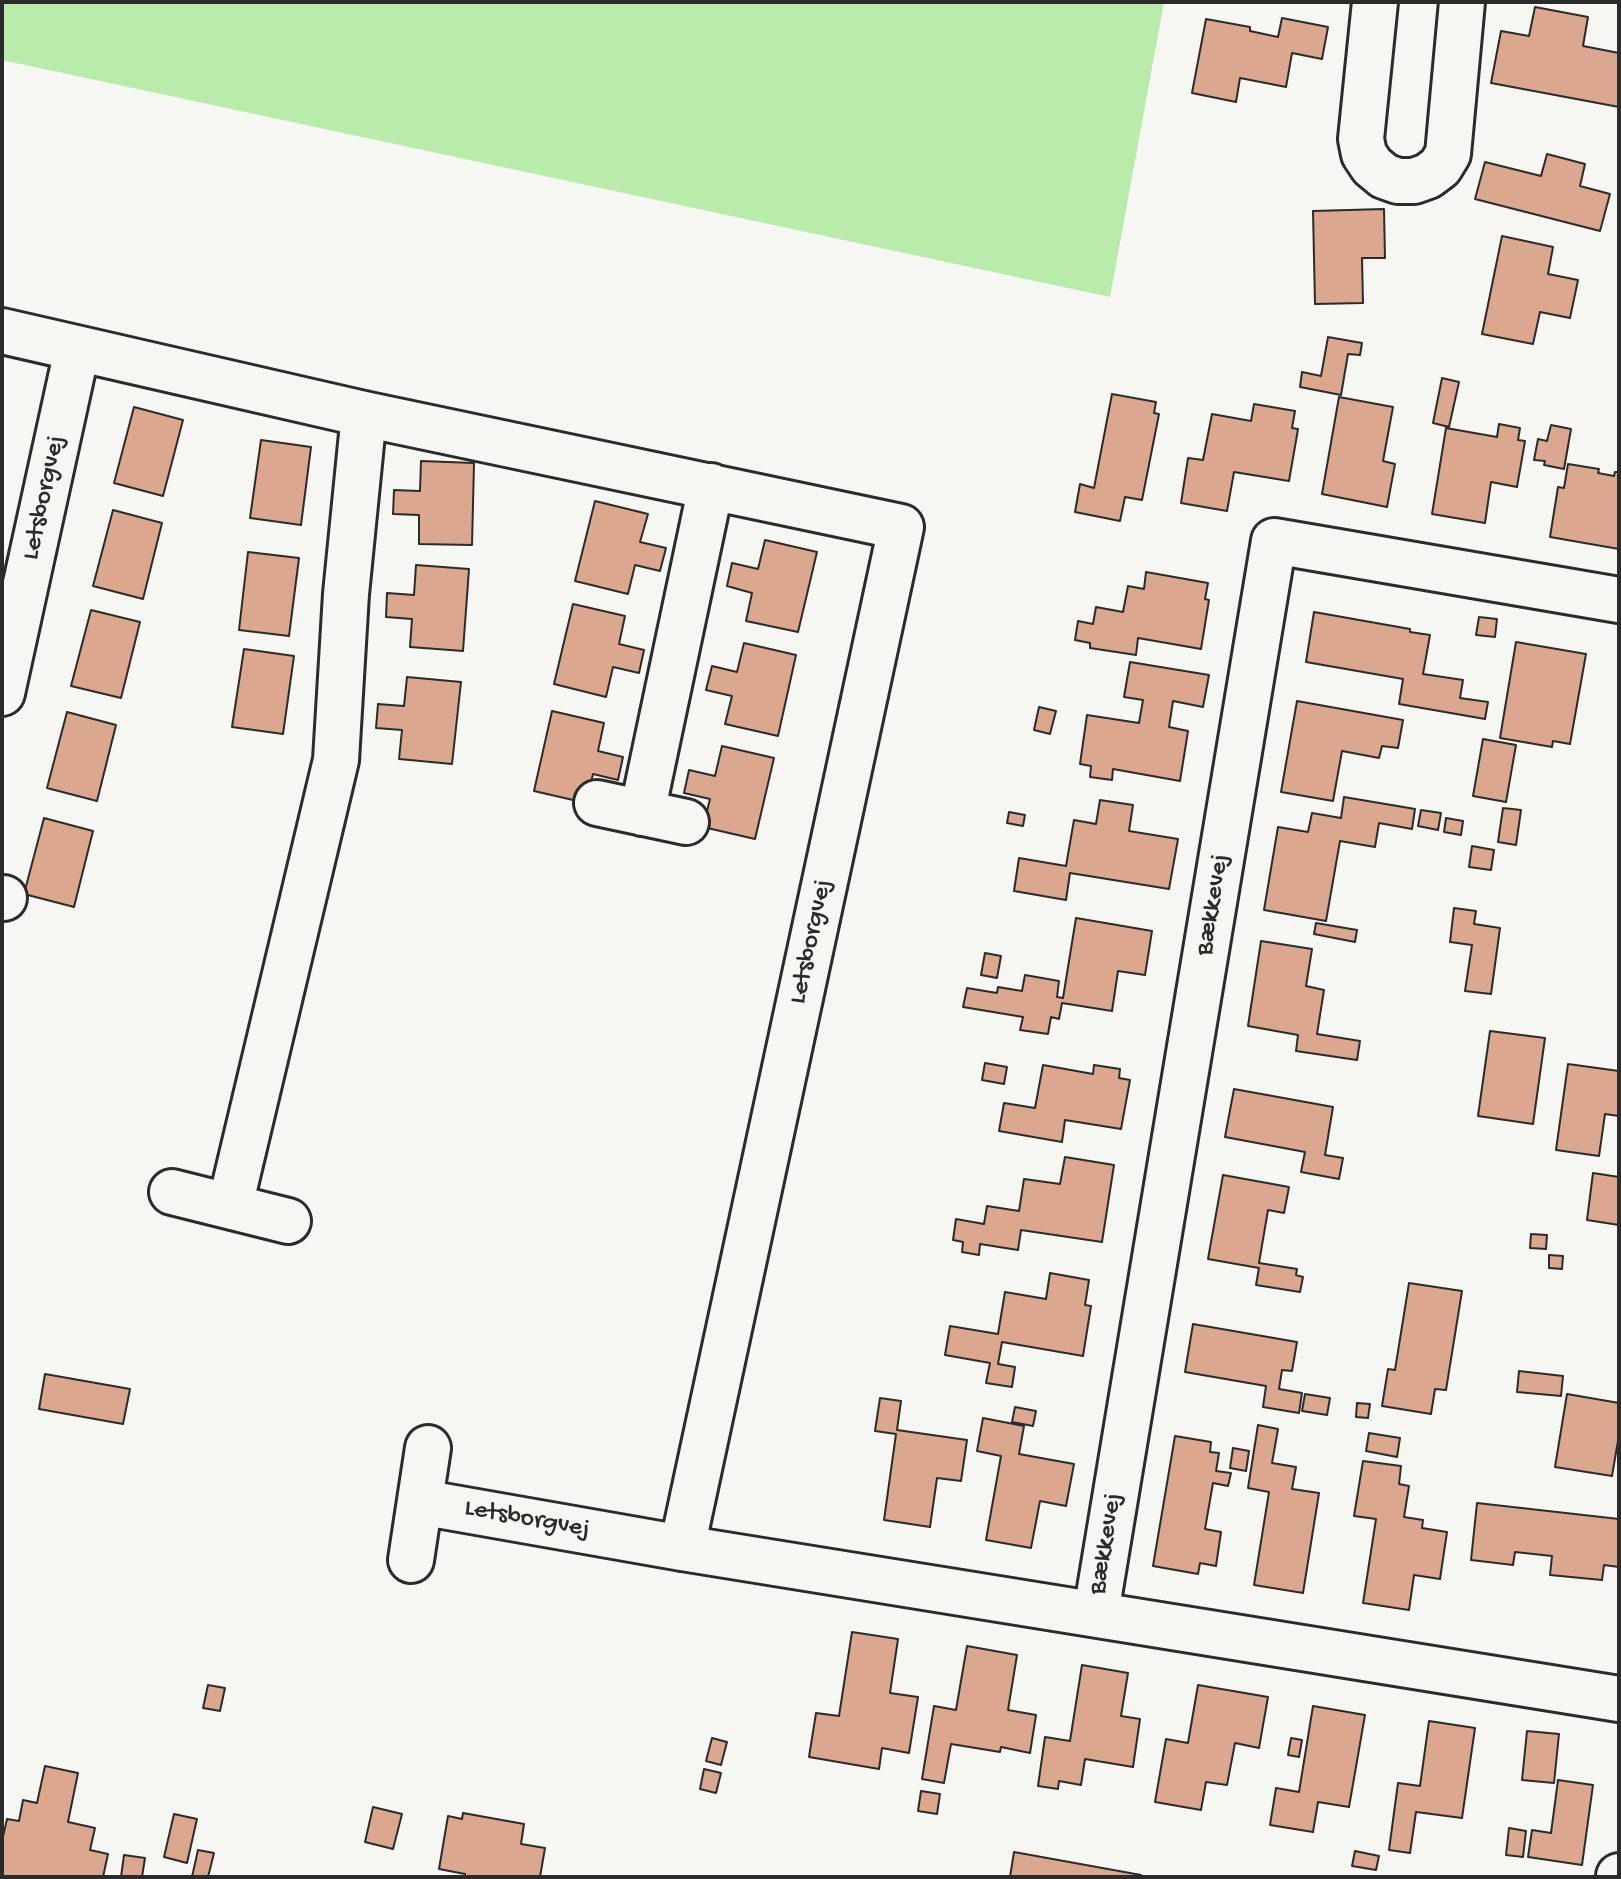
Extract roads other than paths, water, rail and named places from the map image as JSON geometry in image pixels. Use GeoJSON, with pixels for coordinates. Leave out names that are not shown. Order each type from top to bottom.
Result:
{"type":"FeatureCollection","features":[{"type":"Feature","properties":{"kind":"street"},"geometry":{"type":"LineString","coordinates":[[1375,2],[1361,139],[1364,154],[1372,166],[1384,176],[1398,181],[1414,181],[1428,176],[1440,167],[1448,154],[1462,2]]}},
{"type":"Feature","properties":{"kind":"street","name":"Letsborgvej"},"geometry":{"type":"LineString","coordinates":[[2,331],[364,414],[901,527],[682,1548]]}},
{"type":"Feature","properties":{"kind":"street","name":"Letsborgvej"},"geometry":{"type":"LineString","coordinates":[[2,693],[77,350]]}},
{"type":"Feature","properties":{"kind":"street"},"geometry":{"type":"LineString","coordinates":[[230,1206],[336,760],[346,594],[364,414]]}},
{"type":"Feature","properties":{"kind":"street"},"geometry":{"type":"LineString","coordinates":[[642,813],[711,486]]}},
{"type":"Feature","properties":{"kind":"street","name":"Bækkevej"},"geometry":{"type":"LineString","coordinates":[[1096,1613],[1274,541],[1619,600]]}},
{"type":"Feature","properties":{"kind":"street"},"geometry":{"type":"LineString","coordinates":[[597,803],[686,822]]}},
{"type":"Feature","properties":{"kind":"street"},"geometry":{"type":"LineString","coordinates":[[172,1192],[288,1221]]}},
{"type":"Feature","properties":{"kind":"street"},"geometry":{"type":"LineString","coordinates":[[411,1560],[428,1448]]}},
{"type":"Feature","properties":{"kind":"street","name":"Letsborgvej"},"geometry":{"type":"LineString","coordinates":[[420,1502],[682,1548],[836,1571]]}},
{"type":"Feature","properties":{"kind":"street","name":"Bækkevej"},"geometry":{"type":"LineString","coordinates":[[836,1571],[1619,1699]]}}]}
